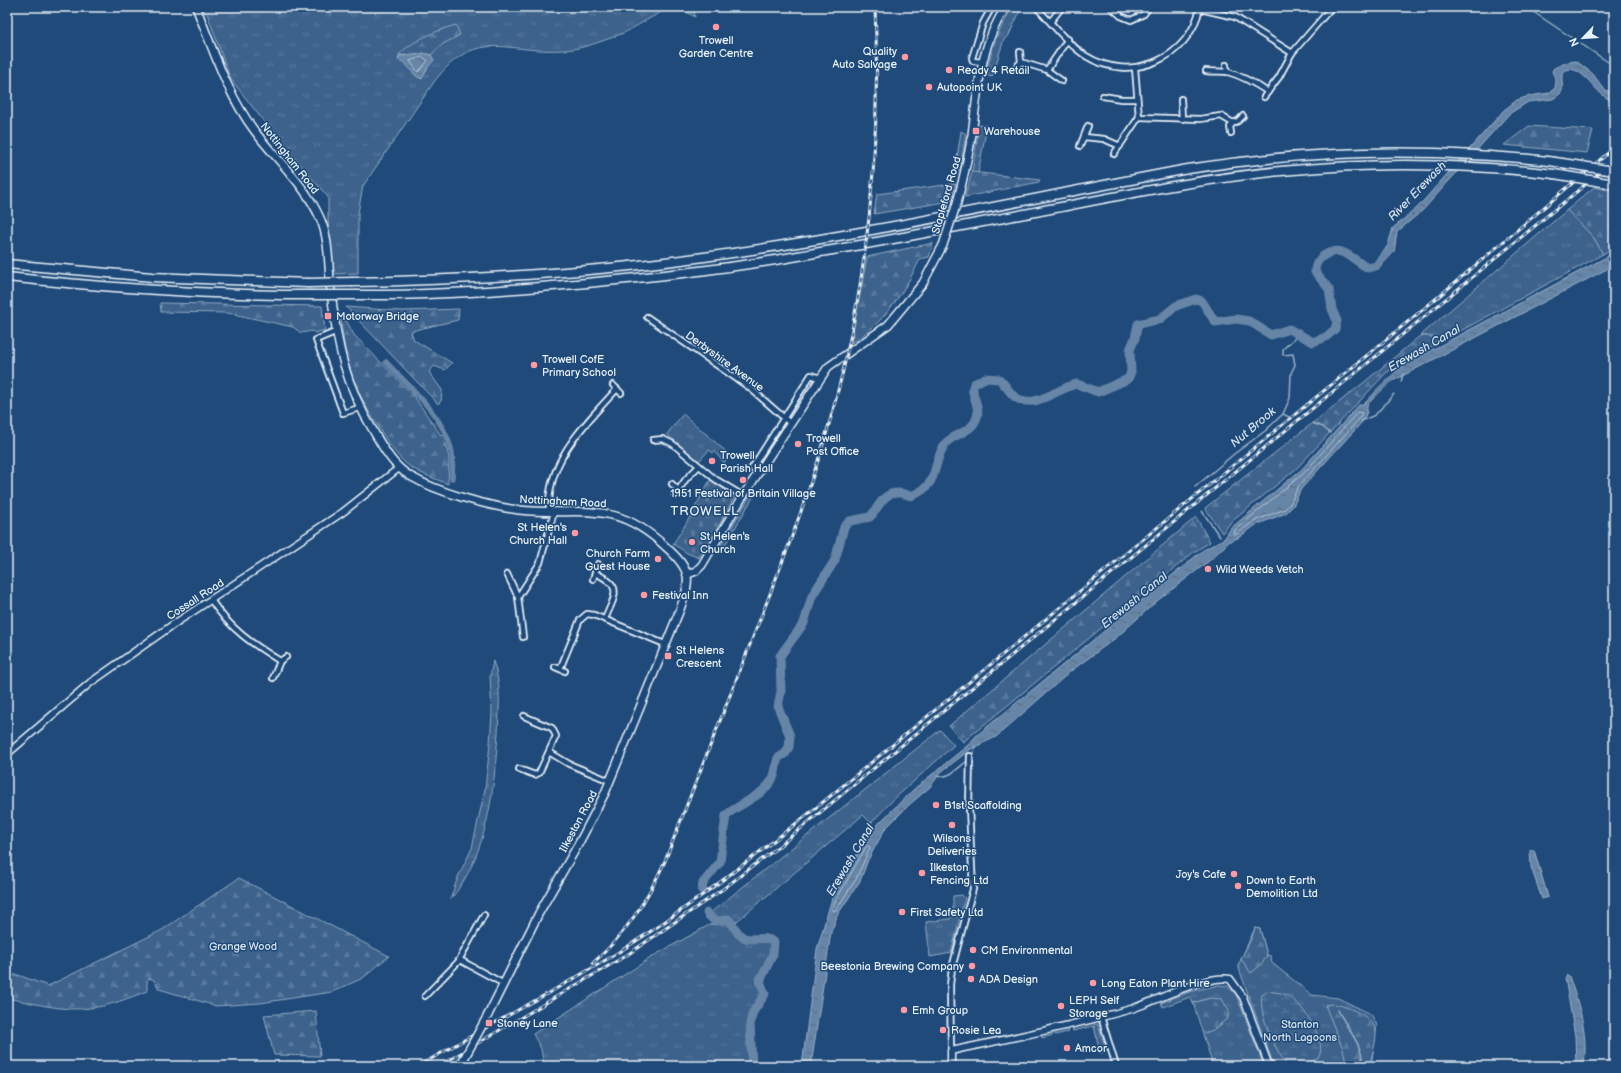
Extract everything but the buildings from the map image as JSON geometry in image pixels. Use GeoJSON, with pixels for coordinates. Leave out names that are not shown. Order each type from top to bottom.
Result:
{"type":"FeatureCollection","features":[{"type":"Feature","properties":{"kind":"highway"},"geometry":{"type":"LineString","coordinates":[[7,264],[152,277],[308,283],[519,276],[649,264],[826,238],[1229,163],[1345,152],[1428,152],[1562,163],[1614,171]]}},
{"type":"Feature","properties":{"kind":"highway"},"geometry":{"type":"LineString","coordinates":[[7,277],[73,285],[151,290],[310,296],[433,294],[527,289],[711,270],[801,256],[1228,177],[1329,167],[1426,165],[1495,168],[1554,174],[1614,184]]}},
{"type":"Feature","properties":{"kind":"main road","name":"Nottingham Road"},"geometry":{"type":"LineString","coordinates":[[196,7],[224,82],[253,130],[297,183],[319,217],[326,240],[335,332],[339,353],[359,408],[384,449],[399,468],[410,476],[446,491],[517,510],[606,513],[631,520],[648,530],[680,561],[688,574]]}},
{"type":"Feature","properties":{"kind":"main road","name":"Stapleford Road"},"geometry":{"type":"LineString","coordinates":[[688,574],[696,571],[702,565],[743,496],[820,378],[835,360],[866,342],[888,325],[923,283],[943,245],[957,203],[968,154],[983,62],[990,39],[1006,7]]}},
{"type":"Feature","properties":{"kind":"main road","name":"Ilkeston Road"},"geometry":{"type":"LineString","coordinates":[[460,1066],[488,1015],[539,913],[579,843],[610,781],[685,598],[688,585],[688,574]]}},
{"type":"Feature","properties":{"kind":"street"},"geometry":{"type":"LineString","coordinates":[[983,62],[973,61],[972,58],[981,28],[992,7]]}},
{"type":"Feature","properties":{"kind":"street"},"geometry":{"type":"LineString","coordinates":[[1036,7],[1085,55],[1108,66],[1135,68],[1169,56],[1179,47],[1192,29],[1200,8],[1235,17],[1292,53]]}},
{"type":"Feature","properties":{"kind":"street"},"geometry":{"type":"LineString","coordinates":[[1051,21],[1062,7]]}},
{"type":"Feature","properties":{"kind":"street"},"geometry":{"type":"LineString","coordinates":[[1111,7],[1121,16],[1131,20],[1144,14],[1149,7]]}},
{"type":"Feature","properties":{"kind":"street"},"geometry":{"type":"LineString","coordinates":[[1264,97],[1279,77],[1292,53],[1332,7]]}},
{"type":"Feature","properties":{"kind":"street"},"geometry":{"type":"LineString","coordinates":[[1046,70],[1068,39]]}},
{"type":"Feature","properties":{"kind":"street"},"geometry":{"type":"LineString","coordinates":[[1020,52],[1021,62]]}},
{"type":"Feature","properties":{"kind":"street"},"geometry":{"type":"LineString","coordinates":[[1021,62],[1046,70],[1062,81]]}},
{"type":"Feature","properties":{"kind":"street"},"geometry":{"type":"LineString","coordinates":[[1017,66],[1021,62]]}},
{"type":"Feature","properties":{"kind":"street"},"geometry":{"type":"LineString","coordinates":[[1226,65],[1227,72]]}},
{"type":"Feature","properties":{"kind":"street"},"geometry":{"type":"LineString","coordinates":[[1114,154],[1139,117],[1135,68]]}},
{"type":"Feature","properties":{"kind":"street"},"geometry":{"type":"LineString","coordinates":[[1206,71],[1214,73],[1227,72],[1249,80],[1268,92]]}},
{"type":"Feature","properties":{"kind":"street"},"geometry":{"type":"LineString","coordinates":[[1103,96],[1121,99],[1137,99]]}},
{"type":"Feature","properties":{"kind":"street"},"geometry":{"type":"LineString","coordinates":[[1181,99],[1182,119]]}},
{"type":"Feature","properties":{"kind":"street"},"geometry":{"type":"LineString","coordinates":[[1139,117],[1182,119],[1221,116],[1233,123]]}},
{"type":"Feature","properties":{"kind":"street"},"geometry":{"type":"LineString","coordinates":[[1231,132],[1230,127],[1233,123],[1238,121],[1243,116]]}},
{"type":"Feature","properties":{"kind":"street"},"geometry":{"type":"LineString","coordinates":[[1080,146],[1088,126]]}},
{"type":"Feature","properties":{"kind":"street"},"geometry":{"type":"LineString","coordinates":[[1084,137],[1104,139],[1120,146]]}},
{"type":"Feature","properties":{"kind":"street","name":"Derbyshire Avenue"},"geometry":{"type":"LineString","coordinates":[[646,317],[750,388],[790,423]]}},
{"type":"Feature","properties":{"kind":"street"},"geometry":{"type":"LineString","coordinates":[[335,332],[316,340],[343,413],[359,408]]}},
{"type":"Feature","properties":{"kind":"street","name":"Stapleford Road"},"geometry":{"type":"LineString","coordinates":[[758,474],[752,468],[811,375],[820,378]]}},
{"type":"Feature","properties":{"kind":"street"},"geometry":{"type":"LineString","coordinates":[[518,597],[540,563],[552,512],[549,496],[551,485],[571,441],[615,387],[621,393]]}},
{"type":"Feature","properties":{"kind":"street"},"geometry":{"type":"LineString","coordinates":[[653,440],[663,439],[673,444],[715,479],[743,496]]}},
{"type":"Feature","properties":{"kind":"street"},"geometry":{"type":"LineString","coordinates":[[675,495],[699,466]]}},
{"type":"Feature","properties":{"kind":"street","name":"Cossall Road"},"geometry":{"type":"LineString","coordinates":[[7,754],[90,683],[365,496],[399,468]]}},
{"type":"Feature","properties":{"kind":"street"},"geometry":{"type":"LineString","coordinates":[[672,484],[678,490]]}},
{"type":"Feature","properties":{"kind":"street"},"geometry":{"type":"LineString","coordinates":[[593,579],[598,564]]}},
{"type":"Feature","properties":{"kind":"street"},"geometry":{"type":"LineString","coordinates":[[595,573],[608,579],[615,589],[614,596],[605,619]]}},
{"type":"Feature","properties":{"kind":"street"},"geometry":{"type":"LineString","coordinates":[[507,574],[518,597],[523,637]]}},
{"type":"Feature","properties":{"kind":"street"},"geometry":{"type":"LineString","coordinates":[[211,600],[229,625],[241,636],[280,661]]}},
{"type":"Feature","properties":{"kind":"street"},"geometry":{"type":"LineString","coordinates":[[555,667],[562,670],[583,617],[592,614],[667,644]]}},
{"type":"Feature","properties":{"kind":"street"},"geometry":{"type":"LineString","coordinates":[[273,678],[280,661],[286,657]]}},
{"type":"Feature","properties":{"kind":"street"},"geometry":{"type":"LineString","coordinates":[[521,772],[538,774],[556,738],[555,730],[527,716]]}},
{"type":"Feature","properties":{"kind":"street"},"geometry":{"type":"LineString","coordinates":[[549,752],[569,764],[610,781]]}},
{"type":"Feature","properties":{"kind":"street"},"geometry":{"type":"LineString","coordinates":[[951,1066],[950,986],[952,968],[973,889],[969,808],[970,756]]}},
{"type":"Feature","properties":{"kind":"street"},"geometry":{"type":"LineString","coordinates":[[425,996],[460,960],[484,915]]}},
{"type":"Feature","properties":{"kind":"street"},"geometry":{"type":"LineString","coordinates":[[460,960],[504,984]]}},
{"type":"Feature","properties":{"kind":"street"},"geometry":{"type":"LineString","coordinates":[[951,1051],[1102,1017],[1137,1007],[1210,980],[1230,979],[1243,997],[1269,1066]]}},
{"type":"Feature","properties":{"kind":"street"},"geometry":{"type":"LineString","coordinates":[[1102,1017],[1116,1066]]}},
{"type":"Feature","properties":{"kind":"green space"},"geometry":{"type":"Polygon","coordinates":[[[201,7],[607,7],[613,11],[620,7],[693,7],[695,17],[682,10],[673,8],[621,34],[578,48],[543,50],[493,46],[478,48],[464,54],[449,65],[434,82],[363,186],[358,213],[358,273],[334,274],[328,221],[328,197],[268,127],[230,78],[208,16],[201,7]]]}},
{"type":"Feature","properties":{"kind":"green space"},"geometry":{"type":"Polygon","coordinates":[[[1012,7],[1022,7],[1008,37],[1004,39],[992,77],[985,75],[996,38],[1012,7]]]}},
{"type":"Feature","properties":{"kind":"green space"},"geometry":{"type":"Polygon","coordinates":[[[456,25],[460,35],[443,44],[431,55],[399,55],[417,41],[456,25]]]}},
{"type":"Feature","properties":{"kind":"green space"},"geometry":{"type":"Polygon","coordinates":[[[979,126],[987,126],[978,173],[972,172],[979,126]]]}},
{"type":"Feature","properties":{"kind":"green space"},"geometry":{"type":"Polygon","coordinates":[[[1529,126],[1593,130],[1587,153],[1504,145],[1529,126]]]}},
{"type":"Feature","properties":{"kind":"green space"},"geometry":{"type":"Polygon","coordinates":[[[961,131],[966,134],[960,170],[955,171],[961,131]]]}},
{"type":"Feature","properties":{"kind":"green space"},"geometry":{"type":"Polygon","coordinates":[[[972,172],[1040,180],[1039,182],[965,197],[972,172]]]}},
{"type":"Feature","properties":{"kind":"green space"},"geometry":{"type":"Polygon","coordinates":[[[956,184],[951,201],[874,214],[877,194],[956,184]]]}},
{"type":"Feature","properties":{"kind":"green space"},"geometry":{"type":"Polygon","coordinates":[[[1594,187],[1614,191],[1614,228],[1610,250],[1603,254],[1594,238],[1567,210],[1594,187]]]}},
{"type":"Feature","properties":{"kind":"green space"},"geometry":{"type":"Polygon","coordinates":[[[1567,210],[1594,238],[1603,254],[1438,343],[1436,338],[1421,335],[1567,210]]]}},
{"type":"Feature","properties":{"kind":"green space"},"geometry":{"type":"Polygon","coordinates":[[[933,243],[929,257],[920,259],[900,295],[883,317],[863,336],[851,343],[867,257],[933,243]]]}},
{"type":"Feature","properties":{"kind":"green space"},"geometry":{"type":"Polygon","coordinates":[[[160,303],[322,306],[325,330],[315,333],[312,331],[301,333],[293,327],[228,313],[161,312],[160,303]]]}},
{"type":"Feature","properties":{"kind":"green space"},"geometry":{"type":"Polygon","coordinates":[[[346,307],[402,311],[459,309],[458,320],[411,331],[414,340],[452,363],[445,370],[434,366],[429,372],[442,390],[441,401],[438,404],[346,307]]]}},
{"type":"Feature","properties":{"kind":"green space"},"geometry":{"type":"Polygon","coordinates":[[[341,318],[347,322],[354,335],[413,395],[443,438],[449,457],[448,484],[425,475],[407,464],[398,456],[372,417],[353,378],[345,350],[341,318]]]}},
{"type":"Feature","properties":{"kind":"green space"},"geometry":{"type":"Polygon","coordinates":[[[1421,335],[1436,338],[1438,343],[1406,359],[1385,374],[1296,469],[1230,523],[1222,533],[1205,508],[1362,384],[1421,335]]]}},
{"type":"Feature","properties":{"kind":"green space"},"geometry":{"type":"Polygon","coordinates":[[[683,414],[730,455],[724,463],[714,451],[713,453],[709,450],[698,462],[667,434],[683,414]]]}},
{"type":"Feature","properties":{"kind":"green space"},"geometry":{"type":"Polygon","coordinates":[[[710,480],[735,496],[708,546],[699,558],[687,553],[673,544],[710,480]]]}},
{"type":"Feature","properties":{"kind":"green space"},"geometry":{"type":"Polygon","coordinates":[[[754,489],[756,492],[724,547],[721,545],[754,489]]]}},
{"type":"Feature","properties":{"kind":"green space"},"geometry":{"type":"Polygon","coordinates":[[[1196,517],[1210,542],[1194,552],[963,742],[949,726],[1196,517]]]}},
{"type":"Feature","properties":{"kind":"green space"},"geometry":{"type":"Polygon","coordinates":[[[493,661],[498,679],[499,706],[498,733],[491,799],[487,821],[473,863],[463,882],[450,900],[458,877],[472,848],[485,789],[490,744],[492,711],[490,677],[493,661]]]}},
{"type":"Feature","properties":{"kind":"green space"},"geometry":{"type":"Polygon","coordinates":[[[940,730],[954,745],[893,800],[871,823],[863,815],[736,922],[727,916],[713,918],[710,913],[940,730]]]}},
{"type":"Feature","properties":{"kind":"green space","name":"Grange Wood"},"geometry":{"type":"Polygon","coordinates":[[[239,878],[389,956],[363,978],[332,992],[260,1003],[216,1006],[159,989],[154,980],[149,978],[147,981],[147,991],[97,1007],[80,1009],[59,1008],[7,998],[7,975],[18,975],[48,986],[162,930],[239,878]]]}},
{"type":"Feature","properties":{"kind":"green space"},"geometry":{"type":"Polygon","coordinates":[[[962,895],[965,898],[951,953],[930,957],[926,922],[950,919],[953,909],[953,896],[962,895]]]}},
{"type":"Feature","properties":{"kind":"green space"},"geometry":{"type":"Polygon","coordinates":[[[727,921],[730,922],[739,939],[768,940],[773,947],[765,967],[756,978],[756,984],[763,993],[751,1010],[747,1025],[751,1066],[544,1066],[541,1049],[533,1034],[655,955],[711,924],[716,925],[727,921]]]}},
{"type":"Feature","properties":{"kind":"green space","name":"Stanton North Lagoons"},"geometry":{"type":"Polygon","coordinates":[[[1255,928],[1260,929],[1267,955],[1271,956],[1272,963],[1312,995],[1338,998],[1371,1014],[1377,1025],[1371,1066],[1274,1066],[1238,966],[1255,928]]]}},
{"type":"Feature","properties":{"kind":"green space"},"geometry":{"type":"Polygon","coordinates":[[[1255,928],[1260,929],[1267,955],[1262,964],[1251,973],[1241,959],[1255,928]]]}},
{"type":"Feature","properties":{"kind":"green space"},"geometry":{"type":"Polygon","coordinates":[[[1219,985],[1227,986],[1236,994],[1264,1066],[1213,1066],[1203,1034],[1222,1024],[1210,998],[1193,1003],[1190,997],[1163,1007],[1161,1003],[1189,992],[1219,985]]]}},
{"type":"Feature","properties":{"kind":"green space"},"geometry":{"type":"Polygon","coordinates":[[[1268,991],[1282,993],[1297,1003],[1313,1025],[1318,1036],[1321,1052],[1314,1061],[1298,1066],[1287,1066],[1273,1042],[1265,1022],[1261,1003],[1262,995],[1268,991]]]}},
{"type":"Feature","properties":{"kind":"green space"},"geometry":{"type":"Polygon","coordinates":[[[1210,998],[1222,999],[1229,1011],[1228,1018],[1213,1030],[1203,1034],[1193,1003],[1210,998]]]}},
{"type":"Feature","properties":{"kind":"green space"},"geometry":{"type":"Polygon","coordinates":[[[1330,1004],[1343,1006],[1359,1013],[1366,1017],[1375,1028],[1375,1043],[1370,1066],[1347,1066],[1343,1049],[1325,1005],[1330,1004]]]}},
{"type":"Feature","properties":{"kind":"green space"},"geometry":{"type":"Polygon","coordinates":[[[316,1011],[320,1056],[274,1055],[264,1015],[316,1011]]]}},
{"type":"Feature","properties":{"kind":"green space"},"geometry":{"type":"Polygon","coordinates":[[[1091,1023],[1098,1025],[1107,1051],[1100,1053],[1094,1026],[1073,1031],[1072,1028],[1067,1029],[1068,1032],[1055,1035],[1054,1032],[1052,1033],[1053,1035],[1042,1038],[1041,1035],[1091,1023]]]}},
{"type":"Feature","properties":{"kind":"water"},"geometry":{"type":"Polygon","coordinates":[[[423,53],[431,55],[434,60],[428,67],[422,79],[415,75],[405,64],[398,60],[399,56],[423,53]]]}},
{"type":"Feature","properties":{"kind":"water"},"geometry":{"type":"Polygon","coordinates":[[[1576,61],[1592,73],[1605,90],[1614,93],[1614,101],[1608,99],[1577,71],[1571,69],[1564,71],[1562,76],[1561,93],[1553,99],[1528,102],[1509,114],[1423,210],[1397,232],[1394,252],[1382,265],[1377,261],[1388,245],[1393,228],[1417,208],[1504,110],[1517,100],[1529,96],[1549,93],[1555,88],[1556,81],[1552,71],[1554,68],[1568,62],[1576,61]]]}},
{"type":"Feature","properties":{"kind":"water"},"geometry":{"type":"Polygon","coordinates":[[[1614,253],[1614,262],[1607,269],[1387,384],[1386,381],[1399,369],[1413,360],[1614,253]]]}},
{"type":"Feature","properties":{"kind":"water"},"geometry":{"type":"Polygon","coordinates":[[[1383,384],[1385,386],[1367,405],[1367,412],[1363,421],[1301,489],[1293,506],[1286,513],[1256,525],[1238,538],[1230,541],[1209,561],[1157,601],[1117,637],[1071,671],[996,737],[971,749],[941,772],[930,787],[885,829],[868,860],[860,881],[838,914],[831,932],[811,1066],[802,1066],[817,949],[832,898],[859,851],[879,823],[913,790],[968,745],[976,736],[1202,551],[1225,538],[1231,528],[1302,469],[1359,405],[1365,403],[1383,384]]]}},
{"type":"Feature","properties":{"kind":"water"},"geometry":{"type":"Polygon","coordinates":[[[1530,850],[1534,850],[1548,897],[1542,899],[1531,867],[1530,850]]]}},
{"type":"Feature","properties":{"kind":"water"},"geometry":{"type":"Polygon","coordinates":[[[1567,975],[1569,976],[1577,999],[1584,1030],[1584,1066],[1576,1066],[1575,1036],[1565,978],[1567,975]]]}},
{"type":"Feature","properties":{"kind":"waterway"},"geometry":{"type":"LineString","coordinates":[[1526,7],[1614,66]]}},
{"type":"Feature","properties":{"kind":"waterway","name":"River Erewash"},"geometry":{"type":"LineString","coordinates":[[702,890],[703,883],[720,862],[726,815],[765,789],[774,776],[778,758],[786,753],[789,747],[790,736],[778,707],[781,691],[780,656],[804,623],[812,596],[835,560],[844,527],[850,521],[870,517],[882,501],[893,493],[911,496],[927,486],[934,473],[941,452],[948,440],[967,430],[975,423],[978,408],[973,392],[974,384],[985,378],[999,379],[1015,397],[1023,401],[1039,400],[1077,384],[1098,392],[1128,379],[1131,372],[1130,350],[1135,338],[1138,324],[1160,319],[1176,306],[1196,299],[1202,301],[1215,322],[1236,319],[1249,321],[1271,335],[1289,329],[1313,342],[1326,337],[1335,329],[1337,321],[1332,309],[1329,289],[1315,272],[1317,262],[1325,255],[1334,251],[1344,253],[1368,268],[1376,266],[1386,254]]}},
{"type":"Feature","properties":{"kind":"waterway","name":"Nut Brook"},"geometry":{"type":"LineString","coordinates":[[1195,487],[1234,454],[1265,431],[1283,414],[1290,398],[1291,373],[1295,365],[1293,354],[1283,355],[1283,349],[1298,335]]}},
{"type":"Feature","properties":{"kind":"waterway"},"geometry":{"type":"LineString","coordinates":[[386,362],[424,402],[440,423],[452,452],[452,478]]}},
{"type":"Feature","properties":{"kind":"waterway"},"geometry":{"type":"LineString","coordinates":[[1401,382],[1403,374]]}},
{"type":"Feature","properties":{"kind":"waterway","name":"Erewash Canal"},"geometry":{"type":"LineString","coordinates":[[1378,391],[1392,378]]}},
{"type":"Feature","properties":{"kind":"waterway"},"geometry":{"type":"LineString","coordinates":[[1361,421],[1375,415],[1394,394]]}},
{"type":"Feature","properties":{"kind":"waterway","name":"Nut Brook"},"geometry":{"type":"LineString","coordinates":[[1283,414],[1289,417]]}},
{"type":"Feature","properties":{"kind":"waterway"},"geometry":{"type":"LineString","coordinates":[[1312,423],[1323,427],[1330,433]]}},
{"type":"Feature","properties":{"kind":"waterway","name":"Nut Brook"},"geometry":{"type":"LineString","coordinates":[[1202,511],[1220,537]]}},
{"type":"Feature","properties":{"kind":"waterway"},"geometry":{"type":"LineString","coordinates":[[974,754],[975,746]]}},
{"type":"Feature","properties":{"kind":"waterway"},"geometry":{"type":"LineString","coordinates":[[937,776],[945,776],[957,770],[967,761]]}},
{"type":"Feature","properties":{"kind":"waterway","name":"River Erewash"},"geometry":{"type":"LineString","coordinates":[[707,913],[714,920],[722,921],[728,919],[742,937],[749,939],[764,938],[774,942],[773,954],[760,981],[765,994],[753,1012],[750,1023],[752,1066]]}},
{"type":"Feature","properties":{"kind":"waterway","name":"Nut Brook"},"geometry":{"type":"LineString","coordinates":[[1338,1010],[1357,1043],[1363,1066]]}},
{"type":"Feature","properties":{"kind":"railway"},"geometry":{"type":"LineString","coordinates":[[593,963],[616,940],[635,916],[665,861],[786,553],[825,439],[856,311],[870,210],[876,108],[875,7]]}},
{"type":"Feature","properties":{"kind":"railway"},"geometry":{"type":"LineString","coordinates":[[419,1066],[614,955],[692,903],[742,865],[817,807],[1438,297],[1614,148]]}},
{"type":"Feature","properties":{"kind":"railway"},"geometry":{"type":"LineString","coordinates":[[439,1066],[627,955],[723,889],[778,847],[1614,161]]}},
{"type":"Feature","properties":{"kind":"railway"},"geometry":{"type":"LineString","coordinates":[[1614,263],[1614,296]]}},
{"type":"Feature","properties":{"kind":"place","name":"Trowell Garden Centre"},"geometry":{"type":"Point","coordinates":[716,27]}},
{"type":"Feature","properties":{"kind":"place","name":"Quality Auto Salvage"},"geometry":{"type":"Point","coordinates":[905,57]}},
{"type":"Feature","properties":{"kind":"place","name":"Ready 4 Retail"},"geometry":{"type":"Point","coordinates":[949,70]}},
{"type":"Feature","properties":{"kind":"place","name":"Autopoint UK"},"geometry":{"type":"Point","coordinates":[929,87]}},
{"type":"Feature","properties":{"kind":"place","name":"Warehouse"},"geometry":{"type":"Point","coordinates":[976,131]}},
{"type":"Feature","properties":{"kind":"place","name":"Motorway Bridge"},"geometry":{"type":"Point","coordinates":[328,316]}},
{"type":"Feature","properties":{"kind":"place","name":"Trowell CofE Primary School"},"geometry":{"type":"Point","coordinates":[534,365]}},
{"type":"Feature","properties":{"kind":"place","name":"Trowell Post Office"},"geometry":{"type":"Point","coordinates":[798,444]}},
{"type":"Feature","properties":{"kind":"place","name":"Trowell Parish Hall"},"geometry":{"type":"Point","coordinates":[712,461]}},
{"type":"Feature","properties":{"kind":"place","name":"1951 Festival of Britain Village"},"geometry":{"type":"Point","coordinates":[743,480]}},
{"type":"Feature","properties":{"kind":"place","name":"St Helen's Church Hall"},"geometry":{"type":"Point","coordinates":[575,533]}},
{"type":"Feature","properties":{"kind":"place","name":"St Helen's Church"},"geometry":{"type":"Point","coordinates":[692,542]}},
{"type":"Feature","properties":{"kind":"place","name":"Church Farm Guest House"},"geometry":{"type":"Point","coordinates":[658,559]}},
{"type":"Feature","properties":{"kind":"place","name":"Wild Weeds Vetch"},"geometry":{"type":"Point","coordinates":[1208,569]}},
{"type":"Feature","properties":{"kind":"place","name":"Festival Inn"},"geometry":{"type":"Point","coordinates":[644,595]}},
{"type":"Feature","properties":{"kind":"place","name":"St Helens Crescent"},"geometry":{"type":"Point","coordinates":[668,656]}},
{"type":"Feature","properties":{"kind":"place","name":"B1st Scaffolding"},"geometry":{"type":"Point","coordinates":[936,805]}},
{"type":"Feature","properties":{"kind":"place","name":"Wilsons Deliveries"},"geometry":{"type":"Point","coordinates":[952,825]}},
{"type":"Feature","properties":{"kind":"place","name":"Ilkeston Fencing Ltd"},"geometry":{"type":"Point","coordinates":[922,873]}},
{"type":"Feature","properties":{"kind":"place","name":"Joy's Cafe"},"geometry":{"type":"Point","coordinates":[1234,874]}},
{"type":"Feature","properties":{"kind":"place","name":"Down to Earth Demolition Ltd"},"geometry":{"type":"Point","coordinates":[1238,886]}},
{"type":"Feature","properties":{"kind":"place","name":"First Safety Ltd"},"geometry":{"type":"Point","coordinates":[902,912]}},
{"type":"Feature","properties":{"kind":"place","name":"CM Environmental"},"geometry":{"type":"Point","coordinates":[973,950]}},
{"type":"Feature","properties":{"kind":"place","name":"Beestonia Brewing Company"},"geometry":{"type":"Point","coordinates":[972,966]}},
{"type":"Feature","properties":{"kind":"place","name":"ADA Design"},"geometry":{"type":"Point","coordinates":[971,979]}},
{"type":"Feature","properties":{"kind":"place","name":"Long Eaton Plant Hire"},"geometry":{"type":"Point","coordinates":[1093,983]}},
{"type":"Feature","properties":{"kind":"place","name":"LEPH Self Storage"},"geometry":{"type":"Point","coordinates":[1061,1006]}},
{"type":"Feature","properties":{"kind":"place","name":"Emh Group"},"geometry":{"type":"Point","coordinates":[904,1010]}},
{"type":"Feature","properties":{"kind":"place","name":"Stoney Lane"},"geometry":{"type":"Point","coordinates":[489,1023]}},
{"type":"Feature","properties":{"kind":"place","name":"Rosie Lea"},"geometry":{"type":"Point","coordinates":[943,1030]}},
{"type":"Feature","properties":{"kind":"place","name":"Amcor"},"geometry":{"type":"Point","coordinates":[1067,1048]}},
{"type":"Feature","properties":{"kind":"district","name":"TROWELL"},"geometry":{"type":"Point","coordinates":[705,510]}}]}
